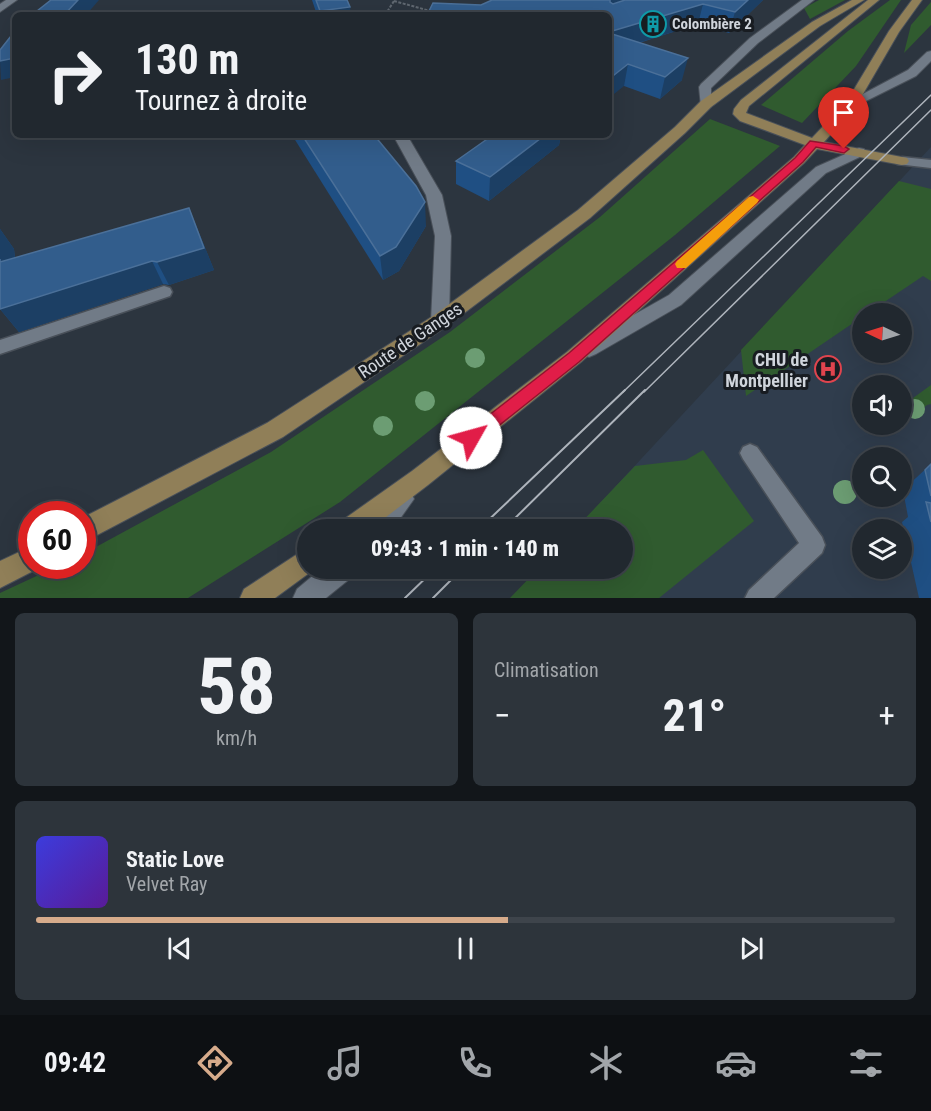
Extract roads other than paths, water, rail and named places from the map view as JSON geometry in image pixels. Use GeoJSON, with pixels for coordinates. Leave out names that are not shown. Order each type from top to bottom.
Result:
{"type":"FeatureCollection","features":[{"type":"Feature","properties":{"kind":"main road","name":"Route de Ganges"},"geometry":{"type":"LineString","coordinates":[[96,524],[275,430],[440,321],[584,214],[680,130],[706,104],[816,24],[859,0]]}},
{"type":"Feature","properties":{"kind":"main road"},"geometry":{"type":"LineString","coordinates":[[873,0],[740,109],[740,114],[745,118],[814,144],[902,161]]}},
{"type":"Feature","properties":{"kind":"main road"},"geometry":{"type":"LineString","coordinates":[[364,519],[574,357],[799,160],[852,103],[894,31],[917,0]]}},
{"type":"Feature","properties":{"kind":"main road"},"geometry":{"type":"LineString","coordinates":[[0,575],[18,565]]}},
{"type":"Feature","properties":{"kind":"main road"},"geometry":{"type":"LineString","coordinates":[[253,598],[297,567]]}},
{"type":"Feature","properties":{"kind":"street"},"geometry":{"type":"LineString","coordinates":[[0,9],[12,0]]}},
{"type":"Feature","properties":{"kind":"street","name":"Route de Ganges"},"geometry":{"type":"LineString","coordinates":[[706,104],[705,87],[727,64],[774,22],[809,0]]}},
{"type":"Feature","properties":{"kind":"street"},"geometry":{"type":"LineString","coordinates":[[852,103],[912,73],[931,54]]}},
{"type":"Feature","properties":{"kind":"street"},"geometry":{"type":"LineString","coordinates":[[402,138],[434,195],[443,236],[440,321]]}},
{"type":"Feature","properties":{"kind":"street"},"geometry":{"type":"LineString","coordinates":[[574,357],[675,300],[821,170],[859,152]]}},
{"type":"Feature","properties":{"kind":"street"},"geometry":{"type":"LineString","coordinates":[[385,519],[420,478]]}},
{"type":"Feature","properties":{"kind":"street"},"geometry":{"type":"LineString","coordinates":[[306,598],[329,579]]}},
{"type":"Feature","properties":{"kind":"lane"},"geometry":{"type":"LineString","coordinates":[[902,161],[931,164]]}},
{"type":"Feature","properties":{"kind":"lane"},"geometry":{"type":"LineString","coordinates":[[0,347],[164,292]]}},
{"type":"Feature","properties":{"kind":"lane"},"geometry":{"type":"LineString","coordinates":[[750,453],[814,545],[757,598]]}},
{"type":"Feature","properties":{"kind":"tram line"},"geometry":{"type":"LineString","coordinates":[[623,392],[931,95]]}},
{"type":"Feature","properties":{"kind":"tram line"},"geometry":{"type":"LineString","coordinates":[[644,392],[931,110]]}},
{"type":"Feature","properties":{"kind":"tram line"},"geometry":{"type":"LineString","coordinates":[[490,519],[625,390]]}},
{"type":"Feature","properties":{"kind":"tram line"},"geometry":{"type":"LineString","coordinates":[[514,519],[645,390]]}},
{"type":"Feature","properties":{"kind":"tram line"},"geometry":{"type":"LineString","coordinates":[[405,598],[425,579]]}},
{"type":"Feature","properties":{"kind":"tram line"},"geometry":{"type":"LineString","coordinates":[[433,598],[452,579]]}},
{"type":"Feature","properties":{"kind":"place","name":"Colombière 2"},"geometry":{"type":"Point","coordinates":[653,24]}},
{"type":"Feature","properties":{"kind":"place","name":"CHU de Montpellier"},"geometry":{"type":"Point","coordinates":[828,369]}}]}
